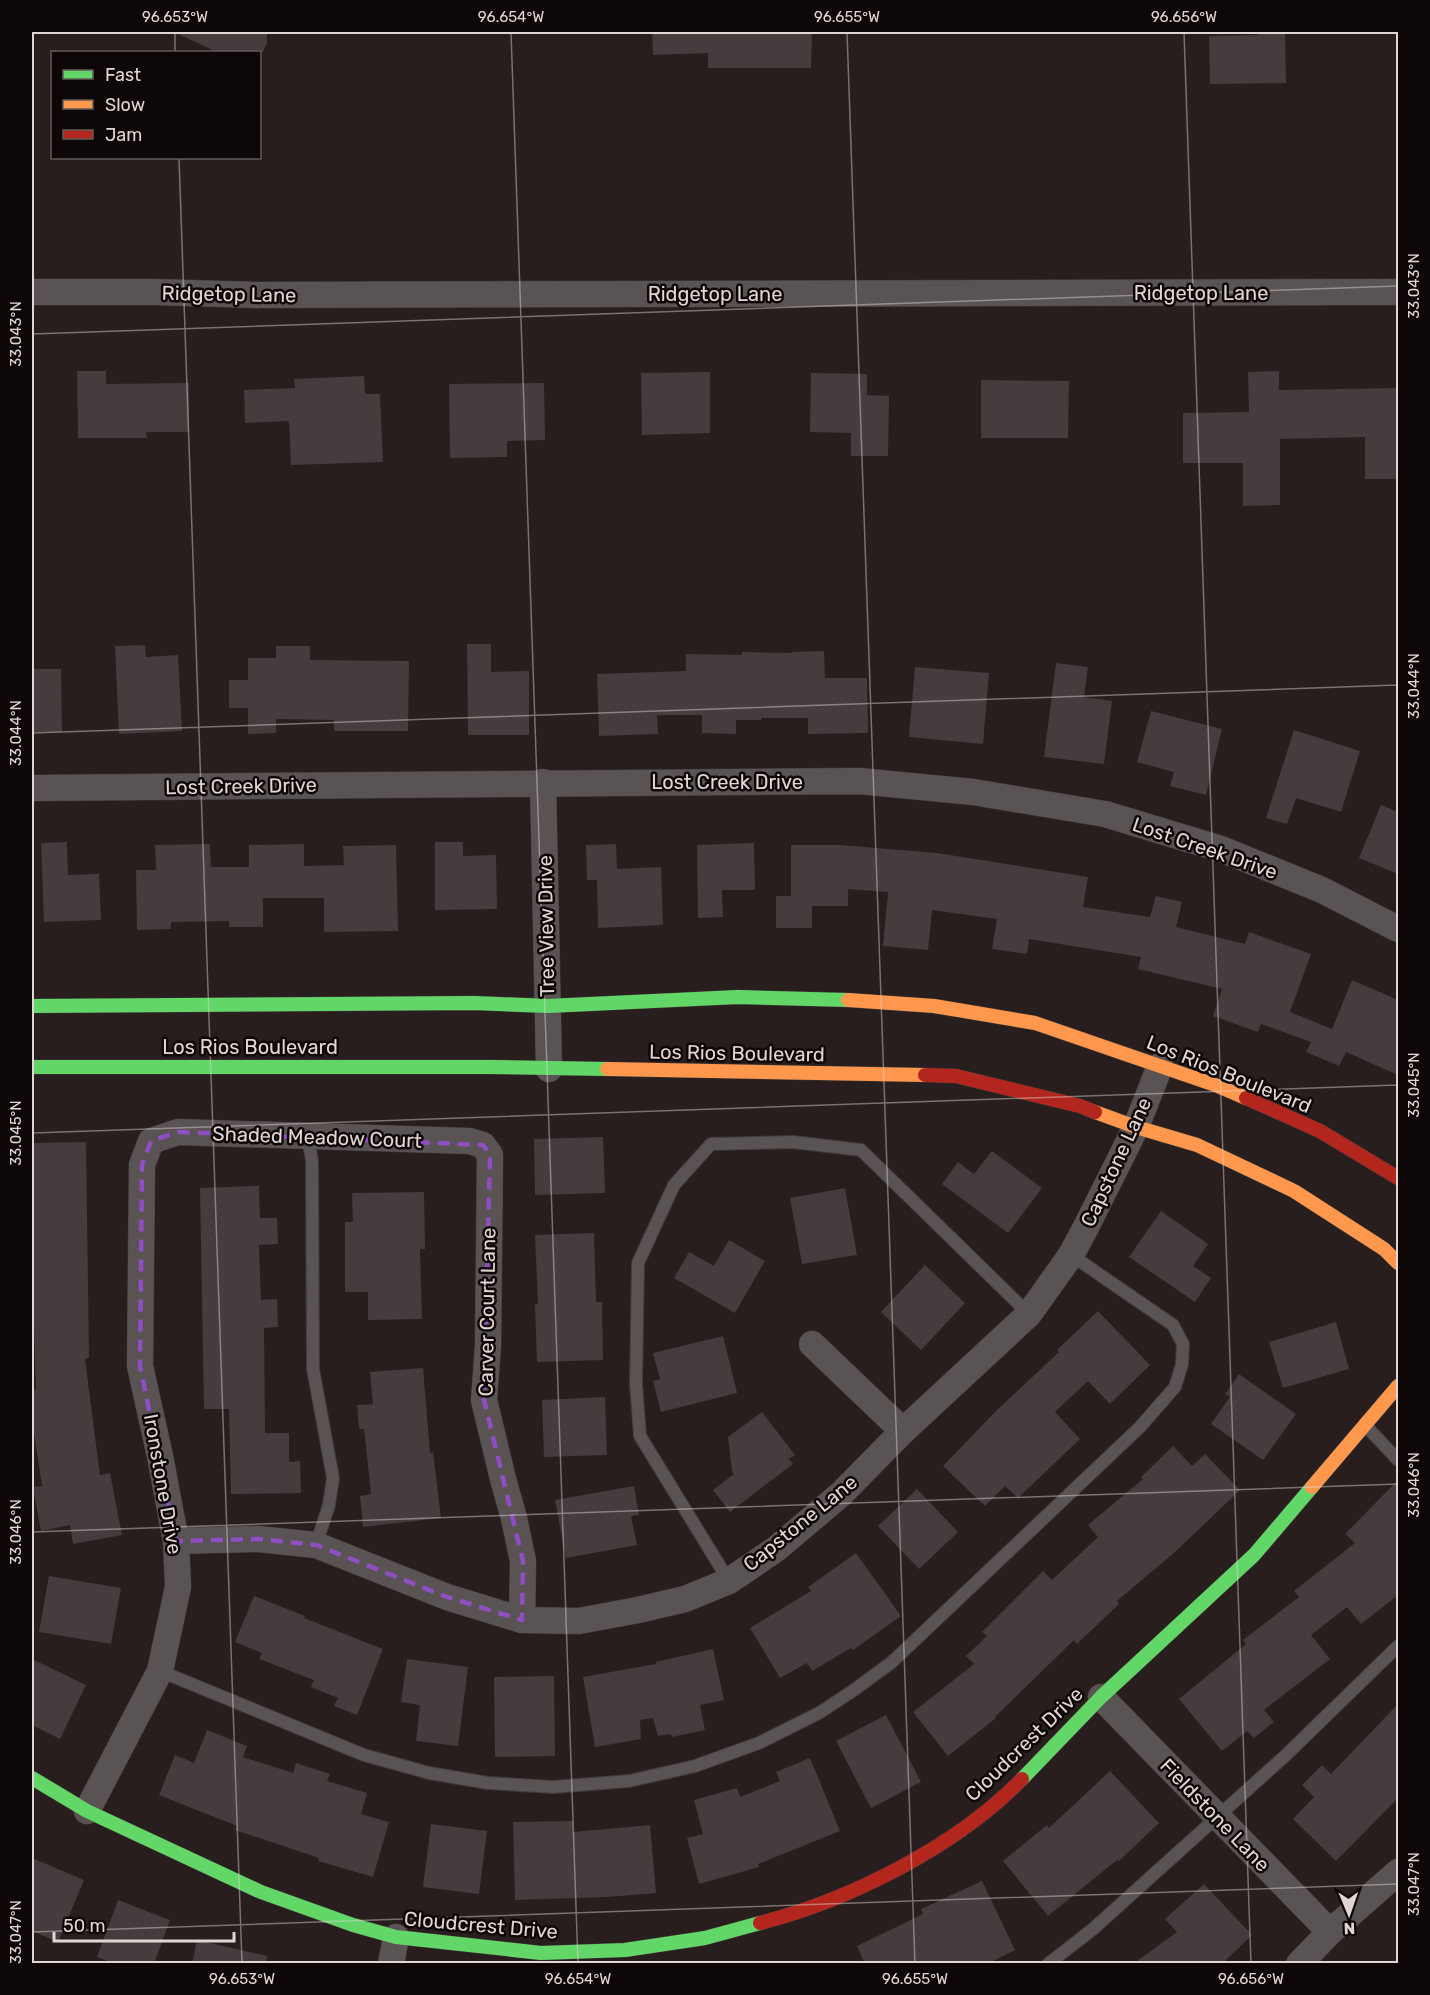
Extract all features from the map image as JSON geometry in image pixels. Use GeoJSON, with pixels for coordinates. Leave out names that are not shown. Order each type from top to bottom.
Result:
{"type":"FeatureCollection","features":[{"type":"Feature","properties":{"kind":"main road","name":"Los Rios Boulevard"},"geometry":{"type":"LineString","coordinates":[[32,1006],[462,1003],[548,1006],[738,997],[833,999],[934,1006],[1035,1023],[1218,1086],[1320,1131],[1398,1178]]}},
{"type":"Feature","properties":{"kind":"main road","name":"Los Rios Boulevard"},"geometry":{"type":"LineString","coordinates":[[32,1067],[490,1067],[956,1076],[1080,1106],[1136,1127],[1197,1145],[1294,1191],[1384,1249],[1398,1263]]}},
{"type":"Feature","properties":{"kind":"main road","name":"Cloudcrest Drive"},"geometry":{"type":"LineString","coordinates":[[32,1778],[87,1811],[261,1892],[353,1925],[396,1937],[541,1953],[625,1950],[705,1938],[788,1916],[871,1882],[947,1841],[1006,1794],[1101,1697],[1254,1555],[1398,1386]]}},
{"type":"Feature","properties":{"kind":"street","name":"Ridgetop Lane"},"geometry":{"type":"LineString","coordinates":[[32,292],[155,292],[257,296],[1398,292]]}},
{"type":"Feature","properties":{"kind":"street","name":"Lost Creek Drive"},"geometry":{"type":"LineString","coordinates":[[32,788],[860,781],[973,792],[1105,814],[1221,849],[1322,890],[1398,929]]}},
{"type":"Feature","properties":{"kind":"street","name":"Tree View Drive"},"geometry":{"type":"LineString","coordinates":[[543,782],[549,1069]]}},
{"type":"Feature","properties":{"kind":"street","name":"Capstone Lane"},"geometry":{"type":"LineString","coordinates":[[176,1541],[258,1539],[315,1545],[447,1597],[522,1620],[579,1621],[638,1610],[685,1599],[729,1581],[776,1549],[841,1494],[903,1431],[1029,1314],[1071,1255],[1136,1127],[1160,1066]]}},
{"type":"Feature","properties":{"kind":"street","name":"Shaded Meadow Court"},"geometry":{"type":"LineString","coordinates":[[151,1140],[178,1132],[469,1141],[483,1145]]}},
{"type":"Feature","properties":{"kind":"street","name":"Ironstone Drive"},"geometry":{"type":"LineString","coordinates":[[87,1811],[160,1671],[178,1587],[176,1541],[140,1366],[142,1165],[151,1140]]}},
{"type":"Feature","properties":{"kind":"street","name":"Carver Court Lane"},"geometry":{"type":"LineString","coordinates":[[483,1145],[490,1155],[488,1345],[484,1400],[523,1561],[522,1620]]}},
{"type":"Feature","properties":{"kind":"street"},"geometry":{"type":"LineString","coordinates":[[812,1344],[903,1431]]}},
{"type":"Feature","properties":{"kind":"street","name":"Fieldstone Lane"},"geometry":{"type":"LineString","coordinates":[[1101,1697],[1330,1932]]}},
{"type":"Feature","properties":{"kind":"street"},"geometry":{"type":"LineString","coordinates":[[1299,1964],[1330,1932],[1398,1872]]}},
{"type":"Feature","properties":{"kind":"street"},"geometry":{"type":"LineString","coordinates":[[391,1964],[396,1937]]}},
{"type":"Feature","properties":{"kind":"lane"},"geometry":{"type":"LineString","coordinates":[[308,1137],[312,1161],[313,1369],[333,1478],[328,1505],[315,1545]]}},
{"type":"Feature","properties":{"kind":"lane"},"geometry":{"type":"LineString","coordinates":[[729,1581],[640,1436],[636,1384],[638,1263],[674,1185],[711,1144],[793,1143],[861,1150],[1029,1314]]}},
{"type":"Feature","properties":{"kind":"lane"},"geometry":{"type":"LineString","coordinates":[[160,1671],[364,1755],[429,1773],[488,1783],[554,1787],[629,1781],[695,1766],[759,1743],[819,1713],[892,1662],[1140,1427],[1175,1387],[1182,1364],[1183,1344],[1173,1324],[1071,1255]]}},
{"type":"Feature","properties":{"kind":"lane"},"geometry":{"type":"LineString","coordinates":[[1365,1425],[1398,1460]]}},
{"type":"Feature","properties":{"kind":"lane"},"geometry":{"type":"LineString","coordinates":[[1048,1964],[1093,1929],[1286,1755],[1398,1646]]}},
{"type":"Feature","properties":{"kind":"highlighted area"},"geometry":{"type":"Polygon","coordinates":[[[178,1132],[483,1145],[490,1155],[484,1400],[523,1561],[522,1620],[447,1597],[316,1545],[258,1539],[176,1541],[140,1366],[142,1165],[151,1141],[178,1132]]]}},
{"type":"Feature","properties":{"kind":"building"},"geometry":{"type":"Polygon","coordinates":[[[174,32],[267,32],[267,43],[263,52],[215,51],[174,32]]]}},
{"type":"Feature","properties":{"kind":"building"},"geometry":{"type":"Polygon","coordinates":[[[652,32],[812,32],[811,68],[708,68],[708,53],[653,55],[652,32]]]}},
{"type":"Feature","properties":{"kind":"building"},"geometry":{"type":"Polygon","coordinates":[[[1258,32],[1285,32],[1286,83],[1210,84],[1209,36],[1258,35],[1258,32]]]}},
{"type":"Feature","properties":{"kind":"building"},"geometry":{"type":"Polygon","coordinates":[[[77,371],[106,371],[106,384],[189,383],[189,432],[146,432],[147,438],[78,438],[77,371]]]}},
{"type":"Feature","properties":{"kind":"building"},"geometry":{"type":"Polygon","coordinates":[[[1279,371],[1279,390],[1398,388],[1398,479],[1365,479],[1365,437],[1280,439],[1280,505],[1243,506],[1243,463],[1183,463],[1183,413],[1249,412],[1248,372],[1279,371]]]}},
{"type":"Feature","properties":{"kind":"building"},"geometry":{"type":"Polygon","coordinates":[[[710,372],[710,433],[642,435],[641,373],[710,372]]]}},
{"type":"Feature","properties":{"kind":"building"},"geometry":{"type":"Polygon","coordinates":[[[811,373],[867,374],[867,395],[889,396],[888,456],[851,456],[851,433],[810,432],[811,373]]]}},
{"type":"Feature","properties":{"kind":"building"},"geometry":{"type":"Polygon","coordinates":[[[364,376],[365,394],[380,394],[383,462],[291,465],[289,421],[245,423],[244,390],[295,388],[294,379],[364,376]]]}},
{"type":"Feature","properties":{"kind":"building"},"geometry":{"type":"Polygon","coordinates":[[[981,380],[1069,381],[1068,438],[981,438],[981,380]]]}},
{"type":"Feature","properties":{"kind":"building"},"geometry":{"type":"Polygon","coordinates":[[[544,383],[545,440],[507,441],[507,457],[450,458],[449,384],[544,383]]]}},
{"type":"Feature","properties":{"kind":"building"},"geometry":{"type":"Polygon","coordinates":[[[467,644],[491,644],[491,672],[529,671],[529,735],[468,735],[467,644]]]}},
{"type":"Feature","properties":{"kind":"building"},"geometry":{"type":"Polygon","coordinates":[[[145,645],[146,657],[178,655],[182,731],[119,734],[115,646],[145,645]]]}},
{"type":"Feature","properties":{"kind":"building"},"geometry":{"type":"Polygon","coordinates":[[[276,646],[310,646],[310,660],[409,661],[408,731],[334,731],[334,720],[276,719],[276,733],[248,734],[248,708],[229,708],[229,680],[248,680],[248,658],[276,658],[276,646]]]}},
{"type":"Feature","properties":{"kind":"building"},"geometry":{"type":"Polygon","coordinates":[[[824,651],[825,678],[867,678],[868,733],[808,734],[808,718],[762,718],[761,720],[736,720],[736,734],[702,733],[702,715],[657,715],[658,734],[599,736],[597,674],[686,671],[686,654],[742,655],[742,652],[824,651]]]}},
{"type":"Feature","properties":{"kind":"building"},"geometry":{"type":"Polygon","coordinates":[[[1056,663],[1088,667],[1084,697],[1112,701],[1104,764],[1044,757],[1056,663]]]}},
{"type":"Feature","properties":{"kind":"building"},"geometry":{"type":"Polygon","coordinates":[[[915,667],[989,673],[983,744],[909,737],[915,667]]]}},
{"type":"Feature","properties":{"kind":"building"},"geometry":{"type":"Polygon","coordinates":[[[32,669],[61,669],[62,732],[32,732],[32,669]]]}},
{"type":"Feature","properties":{"kind":"building"},"geometry":{"type":"Polygon","coordinates":[[[1151,711],[1222,729],[1206,795],[1170,786],[1174,772],[1137,762],[1151,711]]]}},
{"type":"Feature","properties":{"kind":"building"},"geometry":{"type":"Polygon","coordinates":[[[1294,730],[1360,751],[1341,812],[1296,798],[1287,824],[1266,818],[1294,730]]]}},
{"type":"Feature","properties":{"kind":"building"},"geometry":{"type":"Polygon","coordinates":[[[1381,805],[1398,812],[1398,874],[1359,858],[1381,805]]]}},
{"type":"Feature","properties":{"kind":"building"},"geometry":{"type":"Polygon","coordinates":[[[67,842],[68,875],[99,874],[101,920],[44,922],[41,843],[67,842]]]}},
{"type":"Feature","properties":{"kind":"building"},"geometry":{"type":"Polygon","coordinates":[[[435,842],[463,842],[463,856],[496,855],[497,909],[435,910],[435,842]]]}},
{"type":"Feature","properties":{"kind":"building"},"geometry":{"type":"Polygon","coordinates":[[[754,843],[755,890],[722,890],[723,917],[698,918],[697,845],[754,843]]]}},
{"type":"Feature","properties":{"kind":"building"},"geometry":{"type":"Polygon","coordinates":[[[210,844],[211,867],[249,867],[249,845],[304,844],[304,866],[344,865],[343,846],[396,845],[398,931],[324,932],[324,898],[263,898],[263,927],[229,927],[229,921],[171,922],[171,929],[137,930],[136,870],[156,870],[155,845],[210,844]]]}},
{"type":"Feature","properties":{"kind":"building"},"geometry":{"type":"Polygon","coordinates":[[[616,844],[617,869],[661,867],[663,925],[598,928],[597,880],[587,880],[586,845],[616,844]]]}},
{"type":"Feature","properties":{"kind":"building"},"geometry":{"type":"Polygon","coordinates":[[[791,845],[840,845],[937,853],[1088,877],[1083,907],[1150,917],[1156,896],[1182,902],[1176,927],[1245,944],[1249,932],[1311,954],[1290,1012],[1332,1029],[1352,980],[1398,1000],[1398,1075],[1346,1052],[1339,1066],[1306,1052],[1311,1042],[1261,1024],[1258,1032],[1213,1016],[1222,989],[1138,969],[1141,957],[1029,939],[1027,954],[992,949],[997,919],[932,910],[928,950],[883,946],[888,892],[848,889],[848,906],[812,906],[812,928],[776,928],[776,896],[791,896],[791,845]]]}},
{"type":"Feature","properties":{"kind":"building"},"geometry":{"type":"Polygon","coordinates":[[[603,1137],[605,1193],[535,1195],[534,1139],[603,1137]]]}},
{"type":"Feature","properties":{"kind":"building"},"geometry":{"type":"Polygon","coordinates":[[[86,1142],[89,1358],[85,1359],[100,1475],[110,1473],[122,1535],[73,1544],[70,1525],[41,1531],[33,1487],[42,1486],[32,1428],[32,1389],[36,1389],[34,1330],[32,1330],[32,1143],[86,1142]]]}},
{"type":"Feature","properties":{"kind":"building"},"geometry":{"type":"Polygon","coordinates":[[[992,1151],[1042,1188],[1008,1233],[942,1184],[958,1162],[974,1174],[992,1151]]]}},
{"type":"Feature","properties":{"kind":"building"},"geometry":{"type":"Polygon","coordinates":[[[259,1186],[260,1218],[277,1218],[278,1244],[259,1245],[261,1300],[277,1299],[278,1327],[264,1328],[265,1433],[289,1433],[289,1462],[300,1461],[301,1493],[231,1494],[229,1409],[204,1409],[200,1188],[259,1186]]]}},
{"type":"Feature","properties":{"kind":"building"},"geometry":{"type":"Polygon","coordinates":[[[845,1188],[857,1255],[802,1264],[790,1198],[845,1188]]]}},
{"type":"Feature","properties":{"kind":"building"},"geometry":{"type":"Polygon","coordinates":[[[424,1192],[425,1249],[420,1249],[422,1319],[368,1320],[368,1292],[345,1292],[345,1222],[353,1222],[352,1193],[424,1192]]]}},
{"type":"Feature","properties":{"kind":"building"},"geometry":{"type":"Polygon","coordinates":[[[1161,1211],[1208,1244],[1193,1266],[1211,1278],[1195,1302],[1129,1257],[1161,1211]]]}},
{"type":"Feature","properties":{"kind":"building"},"geometry":{"type":"Polygon","coordinates":[[[594,1233],[596,1302],[602,1302],[603,1360],[537,1362],[535,1304],[538,1304],[535,1235],[594,1233]]]}},
{"type":"Feature","properties":{"kind":"building"},"geometry":{"type":"Polygon","coordinates":[[[729,1240],[765,1261],[735,1313],[674,1278],[689,1252],[714,1266],[729,1240]]]}},
{"type":"Feature","properties":{"kind":"building"},"geometry":{"type":"Polygon","coordinates":[[[925,1265],[965,1303],[921,1350],[881,1312],[925,1265]]]}},
{"type":"Feature","properties":{"kind":"building"},"geometry":{"type":"Polygon","coordinates":[[[1098,1311],[1150,1365],[1110,1404],[1088,1381],[1055,1412],[1080,1439],[1018,1498],[1005,1486],[985,1506],[943,1466],[1098,1311]]]}},
{"type":"Feature","properties":{"kind":"building"},"geometry":{"type":"Polygon","coordinates":[[[1336,1322],[1349,1369],[1283,1388],[1269,1342],[1336,1322]]]}},
{"type":"Feature","properties":{"kind":"building"},"geometry":{"type":"Polygon","coordinates":[[[723,1336],[737,1393],[661,1412],[653,1381],[660,1379],[653,1353],[723,1336]]]}},
{"type":"Feature","properties":{"kind":"building"},"geometry":{"type":"Polygon","coordinates":[[[423,1368],[430,1453],[433,1452],[441,1518],[363,1527],[360,1496],[371,1494],[364,1429],[359,1429],[357,1405],[373,1404],[370,1372],[423,1368]]]}},
{"type":"Feature","properties":{"kind":"building"},"geometry":{"type":"Polygon","coordinates":[[[1239,1374],[1296,1414],[1263,1460],[1211,1424],[1230,1397],[1225,1394],[1239,1374]]]}},
{"type":"Feature","properties":{"kind":"building"},"geometry":{"type":"Polygon","coordinates":[[[605,1397],[607,1455],[544,1457],[542,1400],[605,1397]]]}},
{"type":"Feature","properties":{"kind":"building"},"geometry":{"type":"Polygon","coordinates":[[[762,1412],[795,1455],[789,1459],[793,1464],[730,1512],[713,1490],[734,1474],[728,1437],[762,1412]]]}},
{"type":"Feature","properties":{"kind":"building"},"geometry":{"type":"Polygon","coordinates":[[[1173,1446],[1192,1466],[1205,1454],[1240,1490],[1175,1552],[1117,1601],[1119,1604],[1077,1644],[1074,1640],[996,1718],[948,1756],[913,1712],[974,1664],[966,1656],[987,1636],[982,1632],[1043,1571],[1052,1580],[1098,1537],[1088,1525],[1143,1479],[1141,1477],[1173,1446]]]}},
{"type":"Feature","properties":{"kind":"building"},"geometry":{"type":"Polygon","coordinates":[[[1398,1480],[1398,1595],[1361,1624],[1347,1607],[1311,1635],[1330,1659],[1264,1710],[1274,1722],[1254,1738],[1247,1731],[1222,1751],[1179,1699],[1246,1644],[1243,1640],[1299,1597],[1294,1591],[1355,1543],[1345,1534],[1398,1480]]]}},
{"type":"Feature","properties":{"kind":"building"},"geometry":{"type":"Polygon","coordinates":[[[634,1486],[639,1515],[631,1516],[637,1545],[566,1558],[555,1500],[634,1486]]]}},
{"type":"Feature","properties":{"kind":"building"},"geometry":{"type":"Polygon","coordinates":[[[917,1489],[958,1532],[919,1569],[878,1526],[917,1489]]]}},
{"type":"Feature","properties":{"kind":"building"},"geometry":{"type":"Polygon","coordinates":[[[856,1553],[901,1616],[853,1650],[851,1648],[812,1671],[807,1663],[780,1678],[750,1628],[811,1591],[808,1587],[856,1553]]]}},
{"type":"Feature","properties":{"kind":"building"},"geometry":{"type":"Polygon","coordinates":[[[49,1576],[121,1588],[111,1644],[39,1632],[49,1576]]]}},
{"type":"Feature","properties":{"kind":"building"},"geometry":{"type":"Polygon","coordinates":[[[254,1596],[383,1649],[357,1715],[334,1706],[338,1698],[311,1687],[314,1680],[259,1659],[262,1653],[235,1642],[254,1596]]]}},
{"type":"Feature","properties":{"kind":"building"},"geometry":{"type":"Polygon","coordinates":[[[713,1649],[724,1700],[700,1705],[705,1730],[672,1737],[671,1734],[658,1736],[653,1718],[640,1720],[641,1739],[595,1747],[583,1677],[656,1664],[656,1662],[713,1649]]]}},
{"type":"Feature","properties":{"kind":"building"},"geometry":{"type":"Polygon","coordinates":[[[32,1659],[86,1685],[60,1739],[32,1725],[32,1659]]]}},
{"type":"Feature","properties":{"kind":"building"},"geometry":{"type":"Polygon","coordinates":[[[407,1659],[468,1667],[458,1746],[416,1741],[420,1705],[401,1702],[407,1659]]]}},
{"type":"Feature","properties":{"kind":"building"},"geometry":{"type":"Polygon","coordinates":[[[554,1676],[555,1756],[495,1757],[494,1677],[554,1676]]]}},
{"type":"Feature","properties":{"kind":"building"},"geometry":{"type":"Polygon","coordinates":[[[1398,1704],[1398,1798],[1336,1861],[1293,1819],[1314,1797],[1302,1785],[1322,1765],[1331,1774],[1398,1704]]]}},
{"type":"Feature","properties":{"kind":"building"},"geometry":{"type":"Polygon","coordinates":[[[886,1715],[921,1782],[871,1808],[836,1741],[886,1715]]]}},
{"type":"Feature","properties":{"kind":"building"},"geometry":{"type":"Polygon","coordinates":[[[207,1730],[247,1746],[243,1757],[293,1773],[296,1763],[330,1774],[327,1781],[367,1793],[361,1814],[389,1822],[373,1877],[318,1861],[319,1858],[235,1830],[237,1826],[159,1795],[175,1755],[194,1763],[207,1730]]]}},
{"type":"Feature","properties":{"kind":"building"},"geometry":{"type":"Polygon","coordinates":[[[810,1758],[840,1831],[758,1864],[759,1867],[699,1884],[687,1838],[703,1834],[694,1800],[737,1788],[740,1797],[780,1781],[776,1772],[810,1758]]]}},
{"type":"Feature","properties":{"kind":"building"},"geometry":{"type":"Polygon","coordinates":[[[1110,1771],[1159,1823],[1119,1861],[1117,1860],[1048,1916],[1003,1861],[1047,1825],[1049,1828],[1110,1771]]]}},
{"type":"Feature","properties":{"kind":"building"},"geometry":{"type":"Polygon","coordinates":[[[573,1821],[573,1832],[650,1825],[656,1893],[515,1900],[513,1822],[573,1821]]]}},
{"type":"Feature","properties":{"kind":"building"},"geometry":{"type":"Polygon","coordinates":[[[431,1824],[487,1831],[479,1894],[423,1887],[431,1824]]]}},
{"type":"Feature","properties":{"kind":"building"},"geometry":{"type":"Polygon","coordinates":[[[32,1858],[84,1880],[58,1942],[32,1931],[32,1858]]]}},
{"type":"Feature","properties":{"kind":"building"},"geometry":{"type":"Polygon","coordinates":[[[982,1881],[1015,1950],[987,1964],[865,1964],[857,1946],[923,1914],[921,1909],[982,1881]]]}},
{"type":"Feature","properties":{"kind":"building"},"geometry":{"type":"Polygon","coordinates":[[[1204,1884],[1252,1935],[1222,1964],[1133,1964],[1177,1932],[1165,1919],[1204,1884]]]}},
{"type":"Feature","properties":{"kind":"building"},"geometry":{"type":"Polygon","coordinates":[[[118,1900],[170,1920],[154,1964],[115,1964],[97,1957],[118,1900]]]}},
{"type":"Feature","properties":{"kind":"building"},"geometry":{"type":"Polygon","coordinates":[[[197,1940],[267,1956],[266,1964],[192,1964],[197,1940]]]}},
{"type":"Feature","properties":{"kind":"traffic: fast"},"geometry":{"type":"LineString","coordinates":[[32,1006],[474,1003],[548,1006],[738,997],[848,1000]]}},
{"type":"Feature","properties":{"kind":"traffic: fast"},"geometry":{"type":"LineString","coordinates":[[32,1067],[607,1069]]}},
{"type":"Feature","properties":{"kind":"traffic: fast"},"geometry":{"type":"LineString","coordinates":[[1022,1779],[1101,1697],[1254,1555],[1312,1487]]}},
{"type":"Feature","properties":{"kind":"traffic: fast"},"geometry":{"type":"LineString","coordinates":[[32,1778],[87,1811],[261,1892],[353,1925],[396,1937],[541,1953],[625,1950],[705,1938],[760,1923]]}},
{"type":"Feature","properties":{"kind":"traffic: slow"},"geometry":{"type":"LineString","coordinates":[[848,1000],[934,1006],[1035,1023],[1218,1086],[1246,1098]]}},
{"type":"Feature","properties":{"kind":"traffic: slow"},"geometry":{"type":"LineString","coordinates":[[607,1069],[925,1075]]}},
{"type":"Feature","properties":{"kind":"traffic: slow"},"geometry":{"type":"LineString","coordinates":[[1095,1112],[1197,1145],[1294,1191],[1384,1249],[1398,1263]]}},
{"type":"Feature","properties":{"kind":"traffic: slow"},"geometry":{"type":"LineString","coordinates":[[1312,1487],[1398,1386]]}},
{"type":"Feature","properties":{"kind":"traffic: jam"},"geometry":{"type":"LineString","coordinates":[[925,1075],[956,1076],[1080,1106],[1095,1112]]}},
{"type":"Feature","properties":{"kind":"traffic: jam"},"geometry":{"type":"LineString","coordinates":[[1246,1098],[1320,1131],[1398,1178]]}},
{"type":"Feature","properties":{"kind":"traffic: jam"},"geometry":{"type":"LineString","coordinates":[[760,1923],[830,1900],[900,1868],[966,1827],[1022,1779]]}}]}
